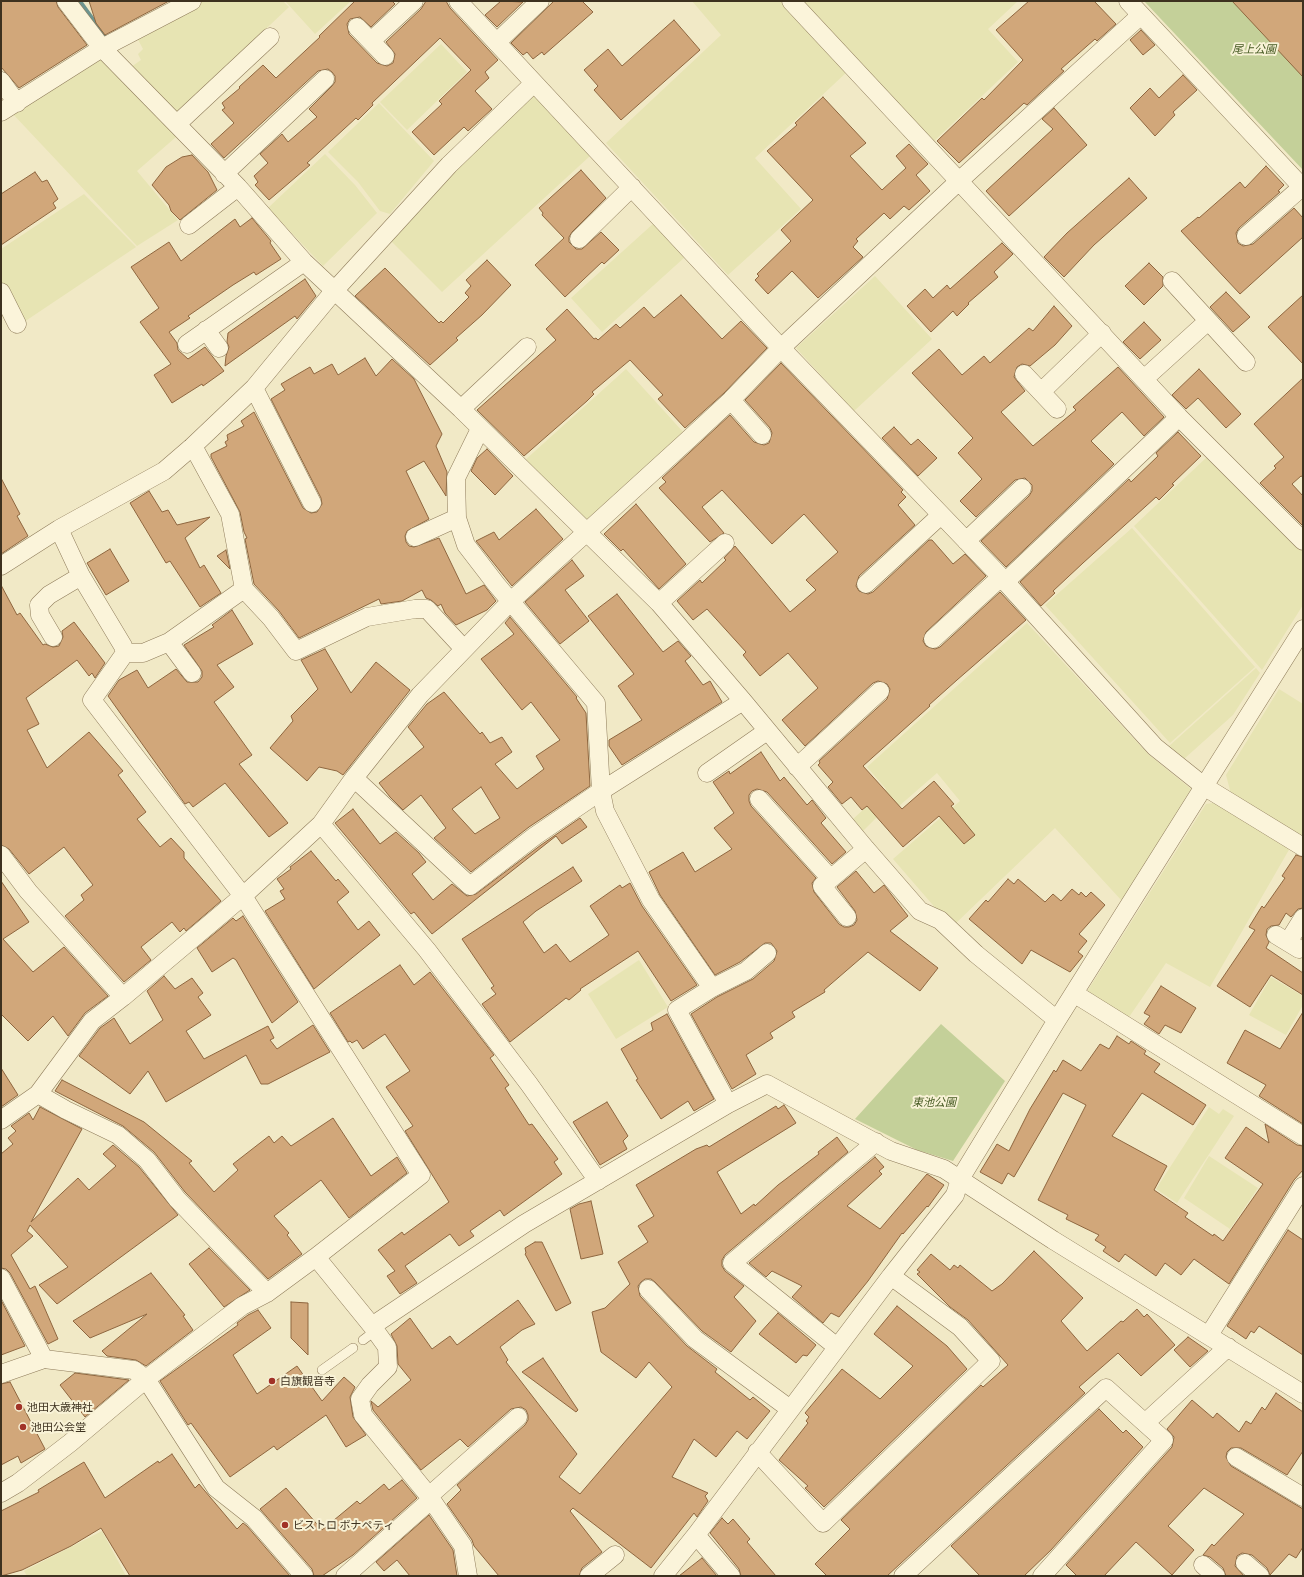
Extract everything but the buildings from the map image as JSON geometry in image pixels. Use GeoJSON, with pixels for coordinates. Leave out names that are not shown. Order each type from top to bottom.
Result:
{"type":"FeatureCollection","features":[{"type":"Feature","properties":{"kind":"street"},"geometry":{"type":"LineString","coordinates":[[66,1],[228,170],[238,188],[304,262],[334,291],[464,406],[480,429],[587,531],[659,603],[920,911],[940,920],[976,954],[1058,1020]]}},
{"type":"Feature","properties":{"kind":"street"},"geometry":{"type":"LineString","coordinates":[[1,112],[108,45],[192,1]]}},
{"type":"Feature","properties":{"kind":"street"},"geometry":{"type":"LineString","coordinates":[[371,41],[414,1]]}},
{"type":"Feature","properties":{"kind":"street"},"geometry":{"type":"LineString","coordinates":[[458,1],[781,348],[1003,580],[1155,747],[1205,787],[1303,847]]}},
{"type":"Feature","properties":{"kind":"street"},"geometry":{"type":"LineString","coordinates":[[496,42],[540,1]]}},
{"type":"Feature","properties":{"kind":"street"},"geometry":{"type":"LineString","coordinates":[[791,1],[1179,417],[1303,541]]}},
{"type":"Feature","properties":{"kind":"street"},"geometry":{"type":"LineString","coordinates":[[1128,1],[1303,187],[1246,236]]}},
{"type":"Feature","properties":{"kind":"street"},"geometry":{"type":"LineString","coordinates":[[1,1120],[38,1094],[92,1021],[123,997],[243,896],[322,824],[354,778],[420,695],[511,601],[731,400],[781,348],[959,181],[1141,15]]}},
{"type":"Feature","properties":{"kind":"street"},"geometry":{"type":"LineString","coordinates":[[358,26],[385,56]]}},
{"type":"Feature","properties":{"kind":"street"},"geometry":{"type":"LineString","coordinates":[[180,121],[270,37]]}},
{"type":"Feature","properties":{"kind":"street"},"geometry":{"type":"LineString","coordinates":[[228,170],[325,79]]}},
{"type":"Feature","properties":{"kind":"street"},"geometry":{"type":"LineString","coordinates":[[1,82],[17,102]]}},
{"type":"Feature","properties":{"kind":"street"},"geometry":{"type":"LineString","coordinates":[[1,566],[59,529],[164,471],[193,446],[254,388],[334,291],[449,165],[534,83]]}},
{"type":"Feature","properties":{"kind":"street"},"geometry":{"type":"LineString","coordinates":[[579,239],[632,187]]}},
{"type":"Feature","properties":{"kind":"street"},"geometry":{"type":"LineString","coordinates":[[188,225],[238,188]]}},
{"type":"Feature","properties":{"kind":"street"},"geometry":{"type":"LineString","coordinates":[[187,344],[304,262]]}},
{"type":"Feature","properties":{"kind":"street"},"geometry":{"type":"LineString","coordinates":[[1172,281],[1246,362]]}},
{"type":"Feature","properties":{"kind":"street"},"geometry":{"type":"LineString","coordinates":[[1,292],[17,324]]}},
{"type":"Feature","properties":{"kind":"street"},"geometry":{"type":"LineString","coordinates":[[1144,379],[1208,320]]}},
{"type":"Feature","properties":{"kind":"street"},"geometry":{"type":"LineString","coordinates":[[206,330],[219,348]]}},
{"type":"Feature","properties":{"kind":"street"},"geometry":{"type":"LineString","coordinates":[[1041,392],[1102,333]]}},
{"type":"Feature","properties":{"kind":"street"},"geometry":{"type":"LineString","coordinates":[[464,406],[527,347]]}},
{"type":"Feature","properties":{"kind":"street"},"geometry":{"type":"LineString","coordinates":[[1024,374],[1057,409]]}},
{"type":"Feature","properties":{"kind":"street"},"geometry":{"type":"LineString","coordinates":[[254,388],[312,503]]}},
{"type":"Feature","properties":{"kind":"street"},"geometry":{"type":"LineString","coordinates":[[731,400],[762,436]]}},
{"type":"Feature","properties":{"kind":"street"},"geometry":{"type":"LineString","coordinates":[[933,639],[1003,580],[1179,417]]}},
{"type":"Feature","properties":{"kind":"street"},"geometry":{"type":"LineString","coordinates":[[480,429],[456,478],[457,518],[466,545],[596,703],[601,791],[605,811],[651,900],[712,988]]}},
{"type":"Feature","properties":{"kind":"street"},"geometry":{"type":"LineString","coordinates":[[193,446],[230,514],[244,589],[271,618],[296,651],[367,617],[416,609],[427,609],[464,649]]}},
{"type":"Feature","properties":{"kind":"street"},"geometry":{"type":"LineString","coordinates":[[966,541],[1022,488]]}},
{"type":"Feature","properties":{"kind":"street"},"geometry":{"type":"LineString","coordinates":[[866,584],[941,515]]}},
{"type":"Feature","properties":{"kind":"street"},"geometry":{"type":"LineString","coordinates":[[415,537],[457,518]]}},
{"type":"Feature","properties":{"kind":"street"},"geometry":{"type":"LineString","coordinates":[[59,529],[81,576],[123,646],[125,653]]}},
{"type":"Feature","properties":{"kind":"street"},"geometry":{"type":"LineString","coordinates":[[659,603],[725,542]]}},
{"type":"Feature","properties":{"kind":"street"},"geometry":{"type":"LineString","coordinates":[[53,637],[40,615],[39,605],[49,595],[81,576]]}},
{"type":"Feature","properties":{"kind":"street"},"geometry":{"type":"LineString","coordinates":[[125,653],[143,653],[169,642],[244,589]]}},
{"type":"Feature","properties":{"kind":"street"},"geometry":{"type":"LineString","coordinates":[[663,1576],[696,1535],[757,1452],[784,1404],[837,1347],[891,1276],[956,1195],[960,1179],[1303,629]]}},
{"type":"Feature","properties":{"kind":"street"},"geometry":{"type":"LineString","coordinates":[[169,642],[192,672]]}},
{"type":"Feature","properties":{"kind":"street"},"geometry":{"type":"LineString","coordinates":[[1,1493],[18,1483],[70,1443],[146,1379],[242,1306],[266,1293],[316,1257],[421,1175],[243,896],[92,700],[125,653]]}},
{"type":"Feature","properties":{"kind":"street"},"geometry":{"type":"LineString","coordinates":[[797,767],[880,691]]}},
{"type":"Feature","properties":{"kind":"street"},"geometry":{"type":"LineString","coordinates":[[354,778],[470,886],[534,836],[601,791],[743,701]]}},
{"type":"Feature","properties":{"kind":"street"},"geometry":{"type":"LineString","coordinates":[[707,773],[767,731]]}},
{"type":"Feature","properties":{"kind":"street"},"geometry":{"type":"LineString","coordinates":[[759,799],[830,878]]}},
{"type":"Feature","properties":{"kind":"street"},"geometry":{"type":"LineString","coordinates":[[322,824],[427,950],[529,1084],[598,1181]]}},
{"type":"Feature","properties":{"kind":"street"},"geometry":{"type":"LineString","coordinates":[[847,917],[822,886],[866,849]]}},
{"type":"Feature","properties":{"kind":"street"},"geometry":{"type":"LineString","coordinates":[[1,855],[28,891],[123,997]]}},
{"type":"Feature","properties":{"kind":"street"},"geometry":{"type":"LineString","coordinates":[[1288,942],[1303,918]]}},
{"type":"Feature","properties":{"kind":"street"},"geometry":{"type":"LineString","coordinates":[[728,1104],[677,1010],[712,988],[746,971],[767,953]]}},
{"type":"Feature","properties":{"kind":"street"},"geometry":{"type":"LineString","coordinates":[[1075,994],[1303,1136]]}},
{"type":"Feature","properties":{"kind":"street"},"geometry":{"type":"LineString","coordinates":[[370,1332],[524,1224],[728,1104],[767,1084],[876,1142],[890,1151],[944,1169],[1053,1240],[1303,1394]]}},
{"type":"Feature","properties":{"kind":"street"},"geometry":{"type":"LineString","coordinates":[[38,1094],[66,1110],[118,1135],[141,1155],[177,1199],[266,1293]]}},
{"type":"Feature","properties":{"kind":"street"},"geometry":{"type":"LineString","coordinates":[[837,1347],[732,1263],[876,1142]]}},
{"type":"Feature","properties":{"kind":"street"},"geometry":{"type":"LineString","coordinates":[[1209,1336],[1303,1186]]}},
{"type":"Feature","properties":{"kind":"street"},"geometry":{"type":"LineString","coordinates":[[316,1257],[370,1332],[387,1346],[388,1367],[370,1385],[360,1399],[363,1415],[430,1497],[463,1546],[468,1576]]}},
{"type":"Feature","properties":{"kind":"street"},"geometry":{"type":"LineString","coordinates":[[757,1452],[823,1523],[991,1361],[960,1327],[891,1276]]}},
{"type":"Feature","properties":{"kind":"street"},"geometry":{"type":"LineString","coordinates":[[1,1278],[44,1360]]}},
{"type":"Feature","properties":{"kind":"street"},"geometry":{"type":"LineString","coordinates":[[648,1289],[695,1339],[784,1404]]}},
{"type":"Feature","properties":{"kind":"street"},"geometry":{"type":"LineString","coordinates":[[1145,1424],[1228,1347]]}},
{"type":"Feature","properties":{"kind":"street"},"geometry":{"type":"LineString","coordinates":[[1,1374],[44,1360],[134,1370],[146,1379],[216,1488],[254,1518],[304,1576]]}},
{"type":"Feature","properties":{"kind":"street"},"geometry":{"type":"LineString","coordinates":[[903,1576],[1106,1388],[1164,1440],[1042,1576]]}},
{"type":"Feature","properties":{"kind":"street"},"geometry":{"type":"LineString","coordinates":[[345,1576],[518,1417]]}},
{"type":"Feature","properties":{"kind":"street"},"geometry":{"type":"LineString","coordinates":[[1236,1457],[1303,1497]]}},
{"type":"Feature","properties":{"kind":"street"},"geometry":{"type":"LineString","coordinates":[[696,1535],[731,1576]]}},
{"type":"Feature","properties":{"kind":"street"},"geometry":{"type":"LineString","coordinates":[[589,1576],[615,1555]]}},
{"type":"Feature","properties":{"kind":"street"},"geometry":{"type":"LineString","coordinates":[[1245,1563],[1260,1576]]}},
{"type":"Feature","properties":{"kind":"lane"},"geometry":{"type":"LineString","coordinates":[[322,1370],[353,1348]]}},
{"type":"Feature","properties":{"kind":"shaded area"},"geometry":{"type":"Polygon","coordinates":[[[199,1],[283,1],[289,7],[176,114],[131,67],[141,60],[138,54],[143,49],[135,34],[199,1]]]}},
{"type":"Feature","properties":{"kind":"shaded area"},"geometry":{"type":"Polygon","coordinates":[[[285,1],[351,1],[315,34],[285,1]]]}},
{"type":"Feature","properties":{"kind":"shaded area"},"geometry":{"type":"Polygon","coordinates":[[[692,1],[784,1],[848,71],[755,158],[801,209],[728,275],[606,143],[721,35],[692,1]]]}},
{"type":"Feature","properties":{"kind":"shaded area"},"geometry":{"type":"Polygon","coordinates":[[[798,1],[1018,1],[988,29],[1018,62],[931,144],[798,1]]]}},
{"type":"Feature","properties":{"kind":"shaded area"},"geometry":{"type":"Polygon","coordinates":[[[441,44],[467,72],[407,130],[380,102],[441,44]]]}},
{"type":"Feature","properties":{"kind":"shaded area"},"geometry":{"type":"Polygon","coordinates":[[[102,59],[176,137],[137,171],[178,220],[137,246],[11,112],[102,59]]]}},
{"type":"Feature","properties":{"kind":"shaded area"},"geometry":{"type":"Polygon","coordinates":[[[532,93],[590,156],[442,292],[391,241],[449,172],[532,93]]]}},
{"type":"Feature","properties":{"kind":"shaded area"},"geometry":{"type":"Polygon","coordinates":[[[379,103],[434,161],[390,214],[380,211],[358,182],[328,152],[379,103]]]}},
{"type":"Feature","properties":{"kind":"shaded area"},"geometry":{"type":"Polygon","coordinates":[[[325,154],[355,185],[377,213],[323,266],[268,208],[325,154]]]}},
{"type":"Feature","properties":{"kind":"shaded area"},"geometry":{"type":"Polygon","coordinates":[[[84,194],[136,247],[21,324],[1,284],[1,249],[84,194]]]}},
{"type":"Feature","properties":{"kind":"shaded area"},"geometry":{"type":"Polygon","coordinates":[[[654,223],[685,257],[602,332],[571,298],[654,223]]]}},
{"type":"Feature","properties":{"kind":"shaded area"},"geometry":{"type":"Polygon","coordinates":[[[875,276],[932,339],[854,411],[796,348],[875,276]]]}},
{"type":"Feature","properties":{"kind":"shaded area"},"geometry":{"type":"Polygon","coordinates":[[[626,369],[684,433],[585,522],[524,461],[626,369]]]}},
{"type":"Feature","properties":{"kind":"shaded area"},"geometry":{"type":"Polygon","coordinates":[[[1208,456],[1303,551],[1303,605],[1262,670],[1134,526],[1208,456]]]}},
{"type":"Feature","properties":{"kind":"shaded area"},"geometry":{"type":"Polygon","coordinates":[[[1132,528],[1255,667],[1170,743],[1045,605],[1132,528]]]}},
{"type":"Feature","properties":{"kind":"shaded area"},"geometry":{"type":"Polygon","coordinates":[[[1027,623],[1148,754],[1191,789],[1122,901],[1055,828],[955,924],[938,911],[893,859],[960,801],[937,773],[883,820],[877,817],[863,831],[853,819],[886,789],[867,767],[1027,623]]]}},
{"type":"Feature","properties":{"kind":"shaded area"},"geometry":{"type":"Polygon","coordinates":[[[1256,668],[1260,673],[1233,715],[1184,759],[1168,747],[1256,668]]]}},
{"type":"Feature","properties":{"kind":"shaded area"},"geometry":{"type":"Polygon","coordinates":[[[1279,689],[1303,704],[1303,840],[1231,794],[1226,775],[1279,689]]]}},
{"type":"Feature","properties":{"kind":"shaded area"},"geometry":{"type":"Polygon","coordinates":[[[1219,803],[1290,848],[1210,987],[1166,963],[1127,1020],[1088,994],[1088,990],[1206,804],[1219,803]]]}},
{"type":"Feature","properties":{"kind":"shaded area"},"geometry":{"type":"Polygon","coordinates":[[[639,960],[668,1007],[616,1039],[588,994],[639,960]]]}},
{"type":"Feature","properties":{"kind":"shaded area"},"geometry":{"type":"Polygon","coordinates":[[[1271,977],[1303,996],[1303,1005],[1286,1035],[1249,1015],[1271,977]]]}},
{"type":"Feature","properties":{"kind":"shaded area"},"geometry":{"type":"Polygon","coordinates":[[[1209,1107],[1219,1114],[1223,1109],[1234,1116],[1177,1203],[1156,1189],[1209,1107]]]}},
{"type":"Feature","properties":{"kind":"shaded area"},"geometry":{"type":"Polygon","coordinates":[[[1209,1156],[1258,1188],[1230,1229],[1184,1198],[1209,1156]]]}},
{"type":"Feature","properties":{"kind":"shaded area"},"geometry":{"type":"Polygon","coordinates":[[[102,1531],[126,1576],[27,1576],[24,1571],[102,1531]]]}},
{"type":"Feature","properties":{"kind":"green space","name":"尾上公園"},"geometry":{"type":"Polygon","coordinates":[[[1144,1],[1303,1],[1303,170],[1144,1]]]}},
{"type":"Feature","properties":{"kind":"green space","name":"東池公園"},"geometry":{"type":"Polygon","coordinates":[[[941,1024],[1005,1081],[953,1161],[917,1150],[855,1119],[941,1024]]]}},
{"type":"Feature","properties":{"kind":"waterway"},"geometry":{"type":"LineString","coordinates":[[80,3],[108,42]]}},
{"type":"Feature","properties":{"kind":"place","name":"白旗観音寺"},"geometry":{"type":"Point","coordinates":[272,1381]}},
{"type":"Feature","properties":{"kind":"place","name":"池田大歳神社"},"geometry":{"type":"Point","coordinates":[19,1407]}},
{"type":"Feature","properties":{"kind":"place","name":"池田公会堂"},"geometry":{"type":"Point","coordinates":[23,1427]}},
{"type":"Feature","properties":{"kind":"place","name":"ビストロ ボナペティ"},"geometry":{"type":"Point","coordinates":[285,1525]}}]}
